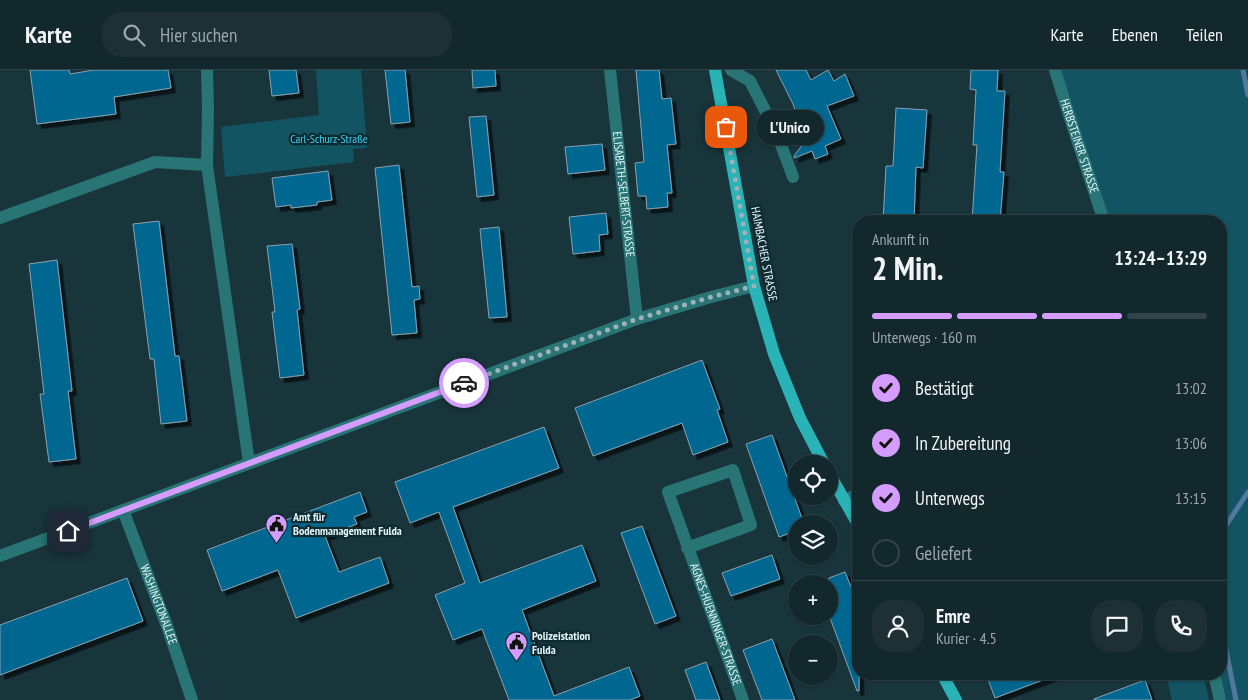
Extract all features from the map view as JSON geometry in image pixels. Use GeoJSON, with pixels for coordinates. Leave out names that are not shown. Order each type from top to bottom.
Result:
{"type":"FeatureCollection","features":[{"type":"Feature","properties":{"kind":"main road","name":"HAIMBACHER STRASSE"},"geometry":{"type":"LineString","coordinates":[[715,70],[754,286],[774,354],[800,418],[819,455]]}},
{"type":"Feature","properties":{"kind":"main road"},"geometry":{"type":"LineString","coordinates":[[838,490],[852,514]]}},
{"type":"Feature","properties":{"kind":"main road"},"geometry":{"type":"LineString","coordinates":[[945,680],[956,700]]}},
{"type":"Feature","properties":{"kind":"street"},"geometry":{"type":"LineString","coordinates":[[207,70],[206,165],[249,463]]}},
{"type":"Feature","properties":{"kind":"street","name":"ELISABETH-SELBERT-STRASSE"},"geometry":{"type":"LineString","coordinates":[[610,70],[637,319]]}},
{"type":"Feature","properties":{"kind":"street"},"geometry":{"type":"LineString","coordinates":[[731,70],[750,81],[777,134],[793,177]]}},
{"type":"Feature","properties":{"kind":"street","name":"HERBSTEINER STRASSE"},"geometry":{"type":"LineString","coordinates":[[1055,70],[1102,215]]}},
{"type":"Feature","properties":{"kind":"street"},"geometry":{"type":"LineString","coordinates":[[0,218],[144,164],[161,161],[206,165]]}},
{"type":"Feature","properties":{"kind":"street"},"geometry":{"type":"LineString","coordinates":[[0,556],[637,319],[754,286]]}},
{"type":"Feature","properties":{"kind":"street","name":"AGNES-HUENNINGER-STRASSE"},"geometry":{"type":"LineString","coordinates":[[687,548],[752,525],[733,470],[668,492],[687,548],[743,700]]}},
{"type":"Feature","properties":{"kind":"street"},"geometry":{"type":"LineString","coordinates":[[844,501],[852,497]]}},
{"type":"Feature","properties":{"kind":"street","name":"WASHINGTONALLEE"},"geometry":{"type":"LineString","coordinates":[[123,510],[167,626],[192,700]]}},
{"type":"Feature","properties":{"kind":"street"},"geometry":{"type":"LineString","coordinates":[[1215,680],[1220,700]]}},
{"type":"Feature","properties":{"kind":"green space","name":"Carl-Schurz-Straße"},"geometry":{"type":"Polygon","coordinates":[[[316,70],[361,70],[367,148],[353,149],[354,162],[225,177],[221,127],[319,115],[316,70]]]}},
{"type":"Feature","properties":{"kind":"green space"},"geometry":{"type":"Polygon","coordinates":[[[1058,70],[1247,70],[1248,700],[1220,700],[1215,680],[1227,680],[1227,215],[1097,215],[1058,70]]]}},
{"type":"Feature","properties":{"kind":"green space"},"geometry":{"type":"Polygon","coordinates":[[[1167,680],[1204,680],[1209,700],[1172,700],[1167,680]]]}},
{"type":"Feature","properties":{"kind":"building"},"geometry":{"type":"Polygon","coordinates":[[[30,70],[69,70],[70,74],[94,70],[168,70],[171,88],[114,97],[116,114],[37,124],[30,70]]]}},
{"type":"Feature","properties":{"kind":"building"},"geometry":{"type":"Polygon","coordinates":[[[269,70],[296,70],[299,93],[272,96],[269,70]]]}},
{"type":"Feature","properties":{"kind":"building"},"geometry":{"type":"Polygon","coordinates":[[[385,70],[405,70],[410,122],[391,124],[385,70]]]}},
{"type":"Feature","properties":{"kind":"building"},"geometry":{"type":"Polygon","coordinates":[[[472,70],[495,70],[496,86],[473,88],[472,70]]]}},
{"type":"Feature","properties":{"kind":"building"},"geometry":{"type":"Polygon","coordinates":[[[636,70],[659,70],[662,99],[671,98],[676,144],[667,145],[672,193],[667,193],[668,207],[647,209],[646,196],[638,196],[635,163],[644,162],[636,70]]]}},
{"type":"Feature","properties":{"kind":"building"},"geometry":{"type":"Polygon","coordinates":[[[776,70],[806,70],[811,80],[828,70],[834,81],[845,74],[854,96],[827,106],[841,139],[825,146],[828,154],[815,159],[812,151],[794,158],[806,140],[793,104],[776,70]]]}},
{"type":"Feature","properties":{"kind":"building"},"geometry":{"type":"Polygon","coordinates":[[[971,70],[998,70],[997,91],[1005,91],[1000,172],[1004,172],[1000,215],[972,215],[977,145],[973,145],[976,90],[970,89],[971,70]]]}},
{"type":"Feature","properties":{"kind":"building"},"geometry":{"type":"Polygon","coordinates":[[[896,108],[927,110],[923,168],[916,167],[914,215],[883,215],[886,166],[893,166],[896,108]]]}},
{"type":"Feature","properties":{"kind":"building"},"geometry":{"type":"Polygon","coordinates":[[[486,116],[494,195],[477,197],[469,117],[486,116]]]}},
{"type":"Feature","properties":{"kind":"building"},"geometry":{"type":"Polygon","coordinates":[[[602,144],[605,170],[568,174],[565,147],[602,144]]]}},
{"type":"Feature","properties":{"kind":"building"},"geometry":{"type":"Polygon","coordinates":[[[399,165],[412,287],[419,286],[420,299],[414,300],[417,333],[392,335],[375,168],[399,165]]]}},
{"type":"Feature","properties":{"kind":"building"},"geometry":{"type":"Polygon","coordinates":[[[328,171],[332,200],[317,202],[317,205],[291,208],[291,205],[276,207],[272,178],[328,171]]]}},
{"type":"Feature","properties":{"kind":"building"},"geometry":{"type":"Polygon","coordinates":[[[606,213],[608,234],[599,235],[600,251],[573,254],[569,217],[606,213]]]}},
{"type":"Feature","properties":{"kind":"building"},"geometry":{"type":"Polygon","coordinates":[[[159,221],[175,356],[179,356],[187,421],[161,424],[154,359],[150,359],[133,224],[159,221]]]}},
{"type":"Feature","properties":{"kind":"building"},"geometry":{"type":"Polygon","coordinates":[[[499,227],[507,317],[489,318],[480,229],[499,227]]]}},
{"type":"Feature","properties":{"kind":"building"},"geometry":{"type":"Polygon","coordinates":[[[292,244],[300,309],[297,310],[304,375],[280,378],[267,246],[292,244]]]}},
{"type":"Feature","properties":{"kind":"building"},"geometry":{"type":"Polygon","coordinates":[[[57,260],[72,391],[68,391],[76,459],[49,462],[40,394],[44,394],[29,264],[57,260]]]}},
{"type":"Feature","properties":{"kind":"building"},"geometry":{"type":"Polygon","coordinates":[[[702,360],[720,409],[717,410],[728,442],[693,455],[682,423],[593,456],[575,408],[702,360]]]}},
{"type":"Feature","properties":{"kind":"building"},"geometry":{"type":"Polygon","coordinates":[[[544,427],[559,468],[453,507],[480,583],[582,545],[596,581],[522,610],[554,696],[629,667],[640,696],[630,700],[509,700],[482,629],[453,640],[435,595],[465,583],[439,512],[410,523],[395,482],[544,427]]]}},
{"type":"Feature","properties":{"kind":"building"},"geometry":{"type":"Polygon","coordinates":[[[772,435],[788,480],[788,505],[797,505],[801,515],[788,515],[788,534],[779,537],[746,444],[772,435]]]}},
{"type":"Feature","properties":{"kind":"building","name":"Amt für Bodenmanagement Fulda"},"geometry":{"type":"Polygon","coordinates":[[[360,492],[367,512],[354,517],[357,524],[325,536],[339,572],[380,557],[389,583],[296,618],[278,570],[222,591],[207,550],[360,492]]]}},
{"type":"Feature","properties":{"kind":"building"},"geometry":{"type":"Polygon","coordinates":[[[642,526],[676,616],[655,624],[621,533],[642,526]]]}},
{"type":"Feature","properties":{"kind":"building"},"geometry":{"type":"Polygon","coordinates":[[[772,555],[780,579],[731,596],[722,573],[772,555]]]}},
{"type":"Feature","properties":{"kind":"building"},"geometry":{"type":"Polygon","coordinates":[[[845,572],[852,590],[852,677],[838,635],[833,625],[838,625],[837,575],[845,572]]]}},
{"type":"Feature","properties":{"kind":"building"},"geometry":{"type":"Polygon","coordinates":[[[127,578],[143,621],[0,675],[0,625],[127,578]]]}},
{"type":"Feature","properties":{"kind":"building"},"geometry":{"type":"Polygon","coordinates":[[[772,639],[795,700],[762,700],[743,650],[772,639]]]}},
{"type":"Feature","properties":{"kind":"building"},"geometry":{"type":"Polygon","coordinates":[[[706,662],[720,700],[696,700],[685,670],[706,662]]]}},
{"type":"Feature","properties":{"kind":"building"},"geometry":{"type":"Polygon","coordinates":[[[853,680],[859,680],[859,691],[857,691],[853,680]]]}},
{"type":"Feature","properties":{"kind":"building"},"geometry":{"type":"Polygon","coordinates":[[[988,680],[1043,680],[995,698],[988,680]]]}},
{"type":"Feature","properties":{"kind":"building"},"geometry":{"type":"Polygon","coordinates":[[[1145,680],[1152,700],[1094,700],[1094,699],[1145,680]]]}},
{"type":"Feature","properties":{"kind":"waterway"},"geometry":{"type":"LineString","coordinates":[[1243,70],[1248,95]]}},
{"type":"Feature","properties":{"kind":"waterway"},"geometry":{"type":"LineString","coordinates":[[1227,524],[1248,492]]}},
{"type":"Feature","properties":{"kind":"waterway"},"geometry":{"type":"LineString","coordinates":[[1227,655],[1236,700]]}},
{"type":"Feature","properties":{"kind":"way so far"},"geometry":{"type":"LineString","coordinates":[[464,383],[637,319],[754,286],[726,127]]}},
{"type":"Feature","properties":{"kind":"place","name":"L'Unico"},"geometry":{"type":"Point","coordinates":[726,127]}},
{"type":"Feature","properties":{"kind":"place","name":"Amt für Bodenmanagement Fulda"},"geometry":{"type":"Point","coordinates":[277,543]}},
{"type":"Feature","properties":{"kind":"place","name":"Polizeistation Fulda"},"geometry":{"type":"Point","coordinates":[516,662]}},
{"type":"Feature","properties":{"kind":"route"},"geometry":{"type":"LineString","coordinates":[[68,531],[464,383]]}}]}
